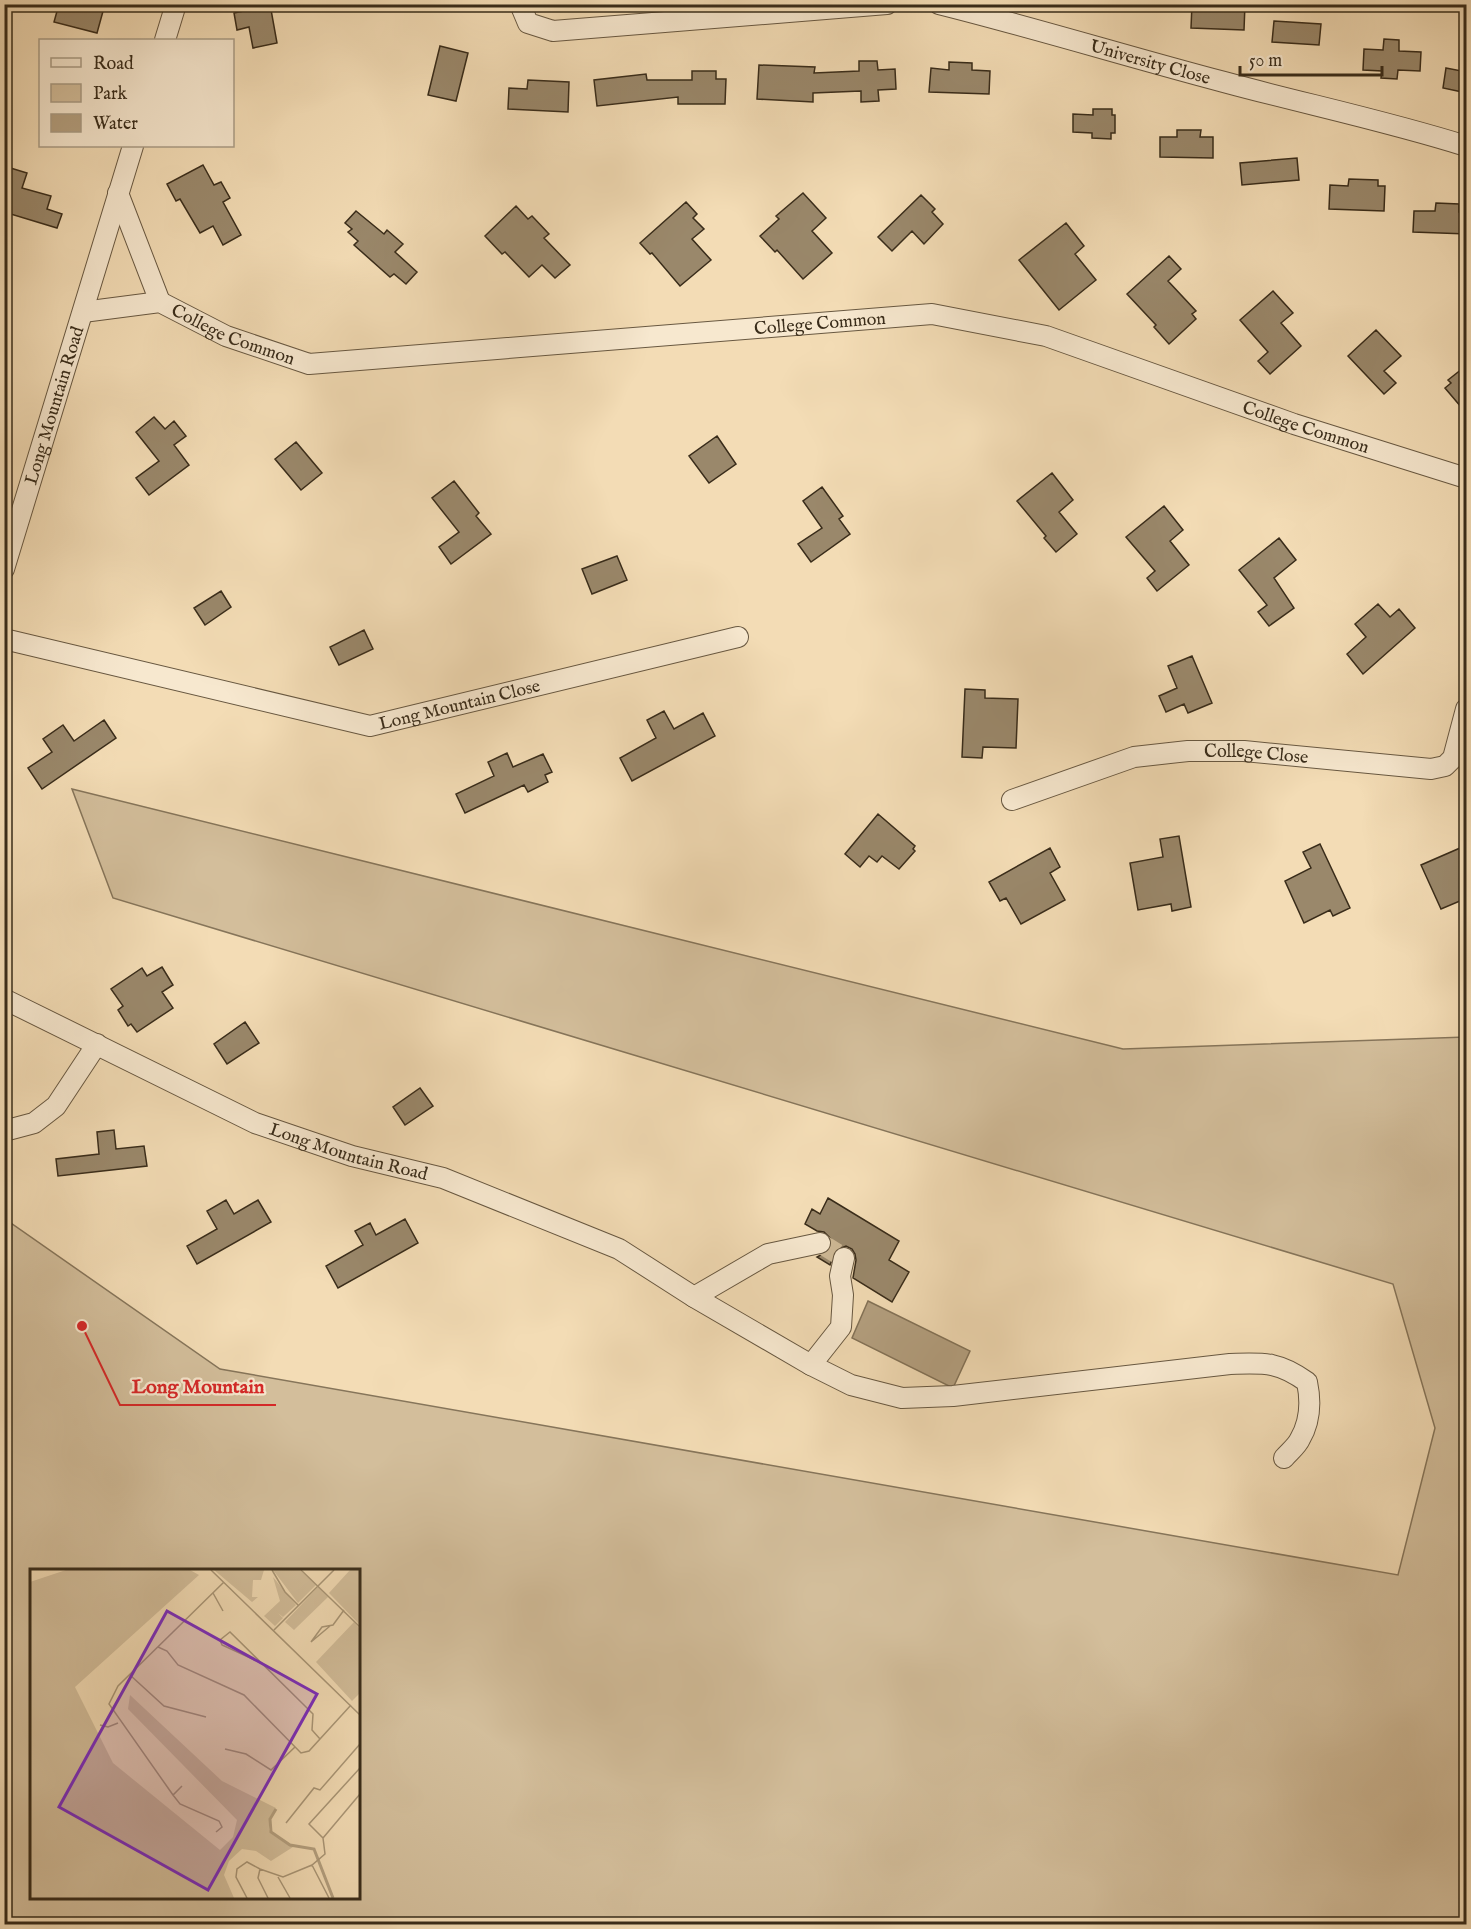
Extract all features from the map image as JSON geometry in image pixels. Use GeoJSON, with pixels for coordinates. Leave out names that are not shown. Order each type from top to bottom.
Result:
{"type":"FeatureCollection","features":[{"type":"Feature","properties":{"kind":"street"},"geometry":{"type":"LineString","coordinates":[[165,39],[176,4]]}},
{"type":"Feature","properties":{"kind":"street"},"geometry":{"type":"LineString","coordinates":[[520,4],[528,23],[554,31],[886,4]]}},
{"type":"Feature","properties":{"kind":"street","name":"University Close"},"geometry":{"type":"LineString","coordinates":[[939,4],[1467,146]]}},
{"type":"Feature","properties":{"kind":"street"},"geometry":{"type":"LineString","coordinates":[[83,312],[133,147]]}},
{"type":"Feature","properties":{"kind":"street","name":"College Common"},"geometry":{"type":"LineString","coordinates":[[118,193],[160,302]]}},
{"type":"Feature","properties":{"kind":"street","name":"College Common"},"geometry":{"type":"LineString","coordinates":[[83,312],[160,302],[226,336],[309,364],[932,314],[1046,336],[1294,424],[1467,478]]}},
{"type":"Feature","properties":{"kind":"street","name":"Long Mountain Road"},"geometry":{"type":"LineString","coordinates":[[4,569],[83,312]]}},
{"type":"Feature","properties":{"kind":"street","name":"Long Mountain Close"},"geometry":{"type":"LineString","coordinates":[[4,639],[370,726],[738,637]]}},
{"type":"Feature","properties":{"kind":"street","name":"College Close"},"geometry":{"type":"LineString","coordinates":[[1012,800],[1134,757],[1188,751],[1244,751],[1431,769],[1445,766],[1453,758],[1467,709]]}},
{"type":"Feature","properties":{"kind":"street","name":"Long Mountain Road"},"geometry":{"type":"LineString","coordinates":[[4,999],[255,1123],[352,1156],[443,1178],[619,1249],[694,1297],[851,1386],[902,1398],[952,1396],[1220,1365],[1268,1363],[1290,1370],[1307,1382],[1310,1398],[1308,1417],[1300,1440],[1284,1458]]}},
{"type":"Feature","properties":{"kind":"street"},"geometry":{"type":"LineString","coordinates":[[4,1131],[34,1123],[56,1106],[97,1044]]}},
{"type":"Feature","properties":{"kind":"street"},"geometry":{"type":"LineString","coordinates":[[694,1297],[768,1254],[820,1243]]}},
{"type":"Feature","properties":{"kind":"street"},"geometry":{"type":"LineString","coordinates":[[811,1365],[841,1327],[843,1295],[840,1276],[844,1258]]}},
{"type":"Feature","properties":{"kind":"green space"},"geometry":{"type":"Polygon","coordinates":[[[72,789],[1123,1049],[1466,1037],[1466,1924],[5,1924],[5,1219],[220,1369],[1398,1575],[1435,1428],[1393,1284],[113,898],[72,789]]]}},
{"type":"Feature","properties":{"kind":"water"},"geometry":{"type":"Polygon","coordinates":[[[868,1301],[970,1351],[953,1388],[852,1338],[868,1301]]]}},
{"type":"Feature","properties":{"kind":"building"},"geometry":{"type":"Polygon","coordinates":[[[59,4],[105,4],[97,33],[54,22],[59,4]]]}},
{"type":"Feature","properties":{"kind":"building"},"geometry":{"type":"Polygon","coordinates":[[[242,4],[270,4],[277,43],[253,48],[249,27],[237,30],[234,13],[244,11],[242,4]]]}},
{"type":"Feature","properties":{"kind":"building"},"geometry":{"type":"Polygon","coordinates":[[[1192,4],[1245,4],[1244,30],[1191,28],[1192,4]]]}},
{"type":"Feature","properties":{"kind":"building"},"geometry":{"type":"Polygon","coordinates":[[[1274,21],[1321,24],[1319,45],[1272,42],[1274,21]]]}},
{"type":"Feature","properties":{"kind":"building"},"geometry":{"type":"Polygon","coordinates":[[[1384,39],[1399,40],[1399,51],[1421,52],[1420,71],[1398,70],[1397,79],[1381,78],[1382,71],[1363,70],[1364,49],[1383,50],[1384,39]]]}},
{"type":"Feature","properties":{"kind":"building"},"geometry":{"type":"Polygon","coordinates":[[[440,46],[468,53],[456,101],[428,95],[440,46]]]}},
{"type":"Feature","properties":{"kind":"building"},"geometry":{"type":"Polygon","coordinates":[[[859,61],[877,61],[878,70],[895,69],[896,89],[878,90],[879,101],[861,102],[861,91],[813,93],[813,102],[757,99],[759,65],[815,67],[814,73],[859,71],[859,61]]]}},
{"type":"Feature","properties":{"kind":"building"},"geometry":{"type":"Polygon","coordinates":[[[949,62],[972,63],[972,70],[990,71],[989,94],[929,92],[931,68],[949,70],[949,62]]]}},
{"type":"Feature","properties":{"kind":"building"},"geometry":{"type":"Polygon","coordinates":[[[1446,68],[1467,72],[1467,93],[1443,88],[1446,68]]]}},
{"type":"Feature","properties":{"kind":"building"},"geometry":{"type":"Polygon","coordinates":[[[692,71],[716,71],[716,79],[726,79],[725,104],[678,104],[678,97],[597,106],[594,80],[646,74],[647,80],[692,80],[692,71]]]}},
{"type":"Feature","properties":{"kind":"building"},"geometry":{"type":"Polygon","coordinates":[[[528,80],[569,82],[568,112],[508,109],[509,88],[527,89],[528,80]]]}},
{"type":"Feature","properties":{"kind":"building"},"geometry":{"type":"Polygon","coordinates":[[[1093,109],[1112,109],[1112,115],[1115,115],[1115,133],[1111,133],[1111,139],[1092,138],[1092,133],[1073,132],[1073,114],[1093,115],[1093,109]]]}},
{"type":"Feature","properties":{"kind":"building"},"geometry":{"type":"Polygon","coordinates":[[[1177,130],[1201,130],[1200,137],[1213,137],[1213,158],[1160,157],[1160,137],[1177,137],[1177,130]]]}},
{"type":"Feature","properties":{"kind":"building"},"geometry":{"type":"Polygon","coordinates":[[[1297,158],[1299,180],[1242,185],[1240,163],[1297,158]]]}},
{"type":"Feature","properties":{"kind":"building"},"geometry":{"type":"Polygon","coordinates":[[[203,165],[214,185],[221,182],[230,198],[223,202],[241,235],[223,245],[213,226],[200,233],[180,199],[176,201],[167,184],[203,165]]]}},
{"type":"Feature","properties":{"kind":"building"},"geometry":{"type":"Polygon","coordinates":[[[4,166],[27,173],[22,188],[51,196],[47,209],[62,214],[57,228],[4,212],[4,166]]]}},
{"type":"Feature","properties":{"kind":"building"},"geometry":{"type":"Polygon","coordinates":[[[1349,179],[1378,180],[1378,186],[1385,186],[1384,211],[1329,209],[1330,185],[1348,186],[1349,179]]]}},
{"type":"Feature","properties":{"kind":"building"},"geometry":{"type":"Polygon","coordinates":[[[803,193],[826,218],[812,231],[832,253],[803,279],[777,250],[775,252],[760,236],[779,219],[776,216],[803,193]]]}},
{"type":"Feature","properties":{"kind":"building"},"geometry":{"type":"Polygon","coordinates":[[[921,195],[935,209],[932,212],[943,224],[924,244],[912,231],[892,251],[878,237],[921,195]]]}},
{"type":"Feature","properties":{"kind":"building"},"geometry":{"type":"Polygon","coordinates":[[[686,202],[697,214],[693,218],[704,229],[692,239],[711,260],[680,286],[652,253],[650,254],[640,243],[686,202]]]}},
{"type":"Feature","properties":{"kind":"building"},"geometry":{"type":"Polygon","coordinates":[[[1436,203],[1459,204],[1459,212],[1467,213],[1467,234],[1413,232],[1414,211],[1435,211],[1436,203]]]}},
{"type":"Feature","properties":{"kind":"building"},"geometry":{"type":"Polygon","coordinates":[[[516,206],[528,219],[532,216],[549,234],[544,238],[570,265],[555,278],[542,265],[529,277],[505,252],[502,254],[485,236],[516,206]]]}},
{"type":"Feature","properties":{"kind":"building"},"geometry":{"type":"Polygon","coordinates":[[[356,211],[384,234],[387,230],[403,244],[395,252],[417,272],[406,284],[394,274],[390,277],[354,245],[358,241],[348,232],[352,229],[345,223],[356,211]]]}},
{"type":"Feature","properties":{"kind":"building"},"geometry":{"type":"Polygon","coordinates":[[[1066,223],[1084,246],[1075,254],[1096,280],[1059,310],[1019,260],[1066,223]]]}},
{"type":"Feature","properties":{"kind":"building"},"geometry":{"type":"Polygon","coordinates":[[[1169,256],[1181,269],[1168,281],[1196,311],[1192,314],[1196,319],[1169,344],[1154,327],[1156,325],[1127,294],[1169,256]]]}},
{"type":"Feature","properties":{"kind":"building"},"geometry":{"type":"Polygon","coordinates":[[[1273,291],[1293,313],[1281,323],[1301,346],[1270,374],[1258,361],[1268,352],[1240,320],[1273,291]]]}},
{"type":"Feature","properties":{"kind":"building"},"geometry":{"type":"Polygon","coordinates":[[[1376,330],[1401,356],[1384,371],[1396,383],[1384,394],[1348,356],[1376,330]]]}},
{"type":"Feature","properties":{"kind":"building"},"geometry":{"type":"Polygon","coordinates":[[[1467,365],[1467,414],[1445,388],[1451,383],[1448,380],[1467,365]]]}},
{"type":"Feature","properties":{"kind":"building"},"geometry":{"type":"Polygon","coordinates":[[[154,417],[165,429],[174,421],[186,436],[174,445],[189,465],[149,495],[136,478],[159,461],[136,432],[154,417]]]}},
{"type":"Feature","properties":{"kind":"building"},"geometry":{"type":"Polygon","coordinates":[[[717,436],[736,464],[709,483],[689,456],[717,436]]]}},
{"type":"Feature","properties":{"kind":"building"},"geometry":{"type":"Polygon","coordinates":[[[296,442],[322,473],[301,490],[275,459],[296,442]]]}},
{"type":"Feature","properties":{"kind":"building"},"geometry":{"type":"Polygon","coordinates":[[[1052,473],[1073,500],[1059,512],[1077,534],[1056,552],[1017,501],[1052,473]]]}},
{"type":"Feature","properties":{"kind":"building"},"geometry":{"type":"Polygon","coordinates":[[[454,481],[479,513],[476,516],[491,534],[451,564],[439,547],[459,532],[432,498],[454,481]]]}},
{"type":"Feature","properties":{"kind":"building"},"geometry":{"type":"Polygon","coordinates":[[[822,487],[843,516],[839,519],[850,534],[811,562],[798,544],[822,528],[803,501],[822,487]]]}},
{"type":"Feature","properties":{"kind":"building"},"geometry":{"type":"Polygon","coordinates":[[[1164,506],[1183,530],[1170,541],[1189,565],[1157,591],[1147,578],[1155,571],[1126,537],[1164,506]]]}},
{"type":"Feature","properties":{"kind":"building"},"geometry":{"type":"Polygon","coordinates":[[[1279,538],[1296,560],[1274,578],[1294,608],[1269,626],[1258,612],[1267,605],[1239,570],[1279,538]]]}},
{"type":"Feature","properties":{"kind":"building"},"geometry":{"type":"Polygon","coordinates":[[[617,556],[627,580],[592,594],[582,569],[617,556]]]}},
{"type":"Feature","properties":{"kind":"building"},"geometry":{"type":"Polygon","coordinates":[[[221,591],[231,607],[205,625],[194,608],[221,591]]]}},
{"type":"Feature","properties":{"kind":"building"},"geometry":{"type":"Polygon","coordinates":[[[1378,604],[1390,617],[1399,609],[1415,628],[1363,674],[1347,654],[1366,637],[1355,624],[1378,604]]]}},
{"type":"Feature","properties":{"kind":"building"},"geometry":{"type":"Polygon","coordinates":[[[364,630],[373,649],[339,665],[330,647],[364,630]]]}},
{"type":"Feature","properties":{"kind":"building"},"geometry":{"type":"Polygon","coordinates":[[[1192,656],[1212,703],[1188,713],[1184,704],[1166,712],[1159,696],[1177,688],[1168,666],[1192,656]]]}},
{"type":"Feature","properties":{"kind":"building"},"geometry":{"type":"Polygon","coordinates":[[[965,689],[985,690],[985,698],[1018,699],[1016,748],[983,747],[982,758],[962,757],[965,689]]]}},
{"type":"Feature","properties":{"kind":"building"},"geometry":{"type":"Polygon","coordinates":[[[664,711],[674,729],[703,713],[715,736],[632,781],[620,758],[656,738],[647,720],[664,711]]]}},
{"type":"Feature","properties":{"kind":"building"},"geometry":{"type":"Polygon","coordinates":[[[104,720],[116,738],[42,789],[28,768],[52,752],[43,739],[63,725],[74,741],[104,720]]]}},
{"type":"Feature","properties":{"kind":"building"},"geometry":{"type":"Polygon","coordinates":[[[507,753],[513,767],[543,754],[552,772],[545,775],[548,782],[528,792],[524,785],[465,813],[456,794],[494,776],[488,762],[507,753]]]}},
{"type":"Feature","properties":{"kind":"building"},"geometry":{"type":"Polygon","coordinates":[[[878,814],[915,846],[913,849],[915,851],[899,869],[882,856],[877,862],[869,856],[860,867],[845,854],[878,814]]]}},
{"type":"Feature","properties":{"kind":"building"},"geometry":{"type":"Polygon","coordinates":[[[1179,836],[1191,907],[1172,911],[1171,904],[1138,910],[1130,863],[1163,857],[1160,839],[1179,836]]]}},
{"type":"Feature","properties":{"kind":"building"},"geometry":{"type":"Polygon","coordinates":[[[1320,844],[1350,908],[1333,916],[1330,910],[1304,923],[1285,881],[1311,868],[1303,852],[1320,844]]]}},
{"type":"Feature","properties":{"kind":"building"},"geometry":{"type":"Polygon","coordinates":[[[1467,845],[1467,898],[1441,909],[1421,865],[1467,845]]]}},
{"type":"Feature","properties":{"kind":"building"},"geometry":{"type":"Polygon","coordinates":[[[1050,848],[1060,867],[1050,873],[1065,900],[1021,924],[1006,898],[1000,901],[989,882],[1050,848]]]}},
{"type":"Feature","properties":{"kind":"building"},"geometry":{"type":"Polygon","coordinates":[[[162,967],[173,985],[162,992],[173,1008],[137,1032],[131,1024],[128,1026],[118,1010],[123,1006],[111,989],[142,968],[147,976],[162,967]]]}},
{"type":"Feature","properties":{"kind":"building"},"geometry":{"type":"Polygon","coordinates":[[[245,1022],[259,1043],[227,1064],[214,1044],[245,1022]]]}},
{"type":"Feature","properties":{"kind":"building"},"geometry":{"type":"Polygon","coordinates":[[[420,1088],[433,1106],[405,1125],[393,1107],[420,1088]]]}},
{"type":"Feature","properties":{"kind":"building"},"geometry":{"type":"Polygon","coordinates":[[[114,1130],[116,1149],[144,1146],[147,1166],[58,1176],[56,1159],[99,1154],[97,1132],[114,1130]]]}},
{"type":"Feature","properties":{"kind":"building"},"geometry":{"type":"Polygon","coordinates":[[[828,1198],[899,1241],[889,1260],[909,1272],[892,1302],[853,1278],[856,1260],[852,1249],[846,1246],[836,1250],[830,1265],[817,1257],[828,1251],[832,1246],[832,1240],[824,1232],[805,1224],[812,1209],[820,1214],[828,1198]]]}},
{"type":"Feature","properties":{"kind":"building"},"geometry":{"type":"Polygon","coordinates":[[[226,1200],[234,1214],[258,1200],[271,1222],[197,1264],[187,1246],[217,1229],[207,1211],[226,1200]]]}},
{"type":"Feature","properties":{"kind":"building"},"geometry":{"type":"Polygon","coordinates":[[[405,1219],[418,1243],[338,1288],[326,1266],[363,1245],[355,1231],[370,1223],[376,1235],[405,1219]]]}},
{"type":"Feature","properties":{"kind":"tunnel"},"geometry":{"type":"LineString","coordinates":[[820,1243],[844,1258]]}},
{"type":"Feature","properties":{"kind":"place","name":"Long Mountain"},"geometry":{"type":"Point","coordinates":[82,1326]}}]}
